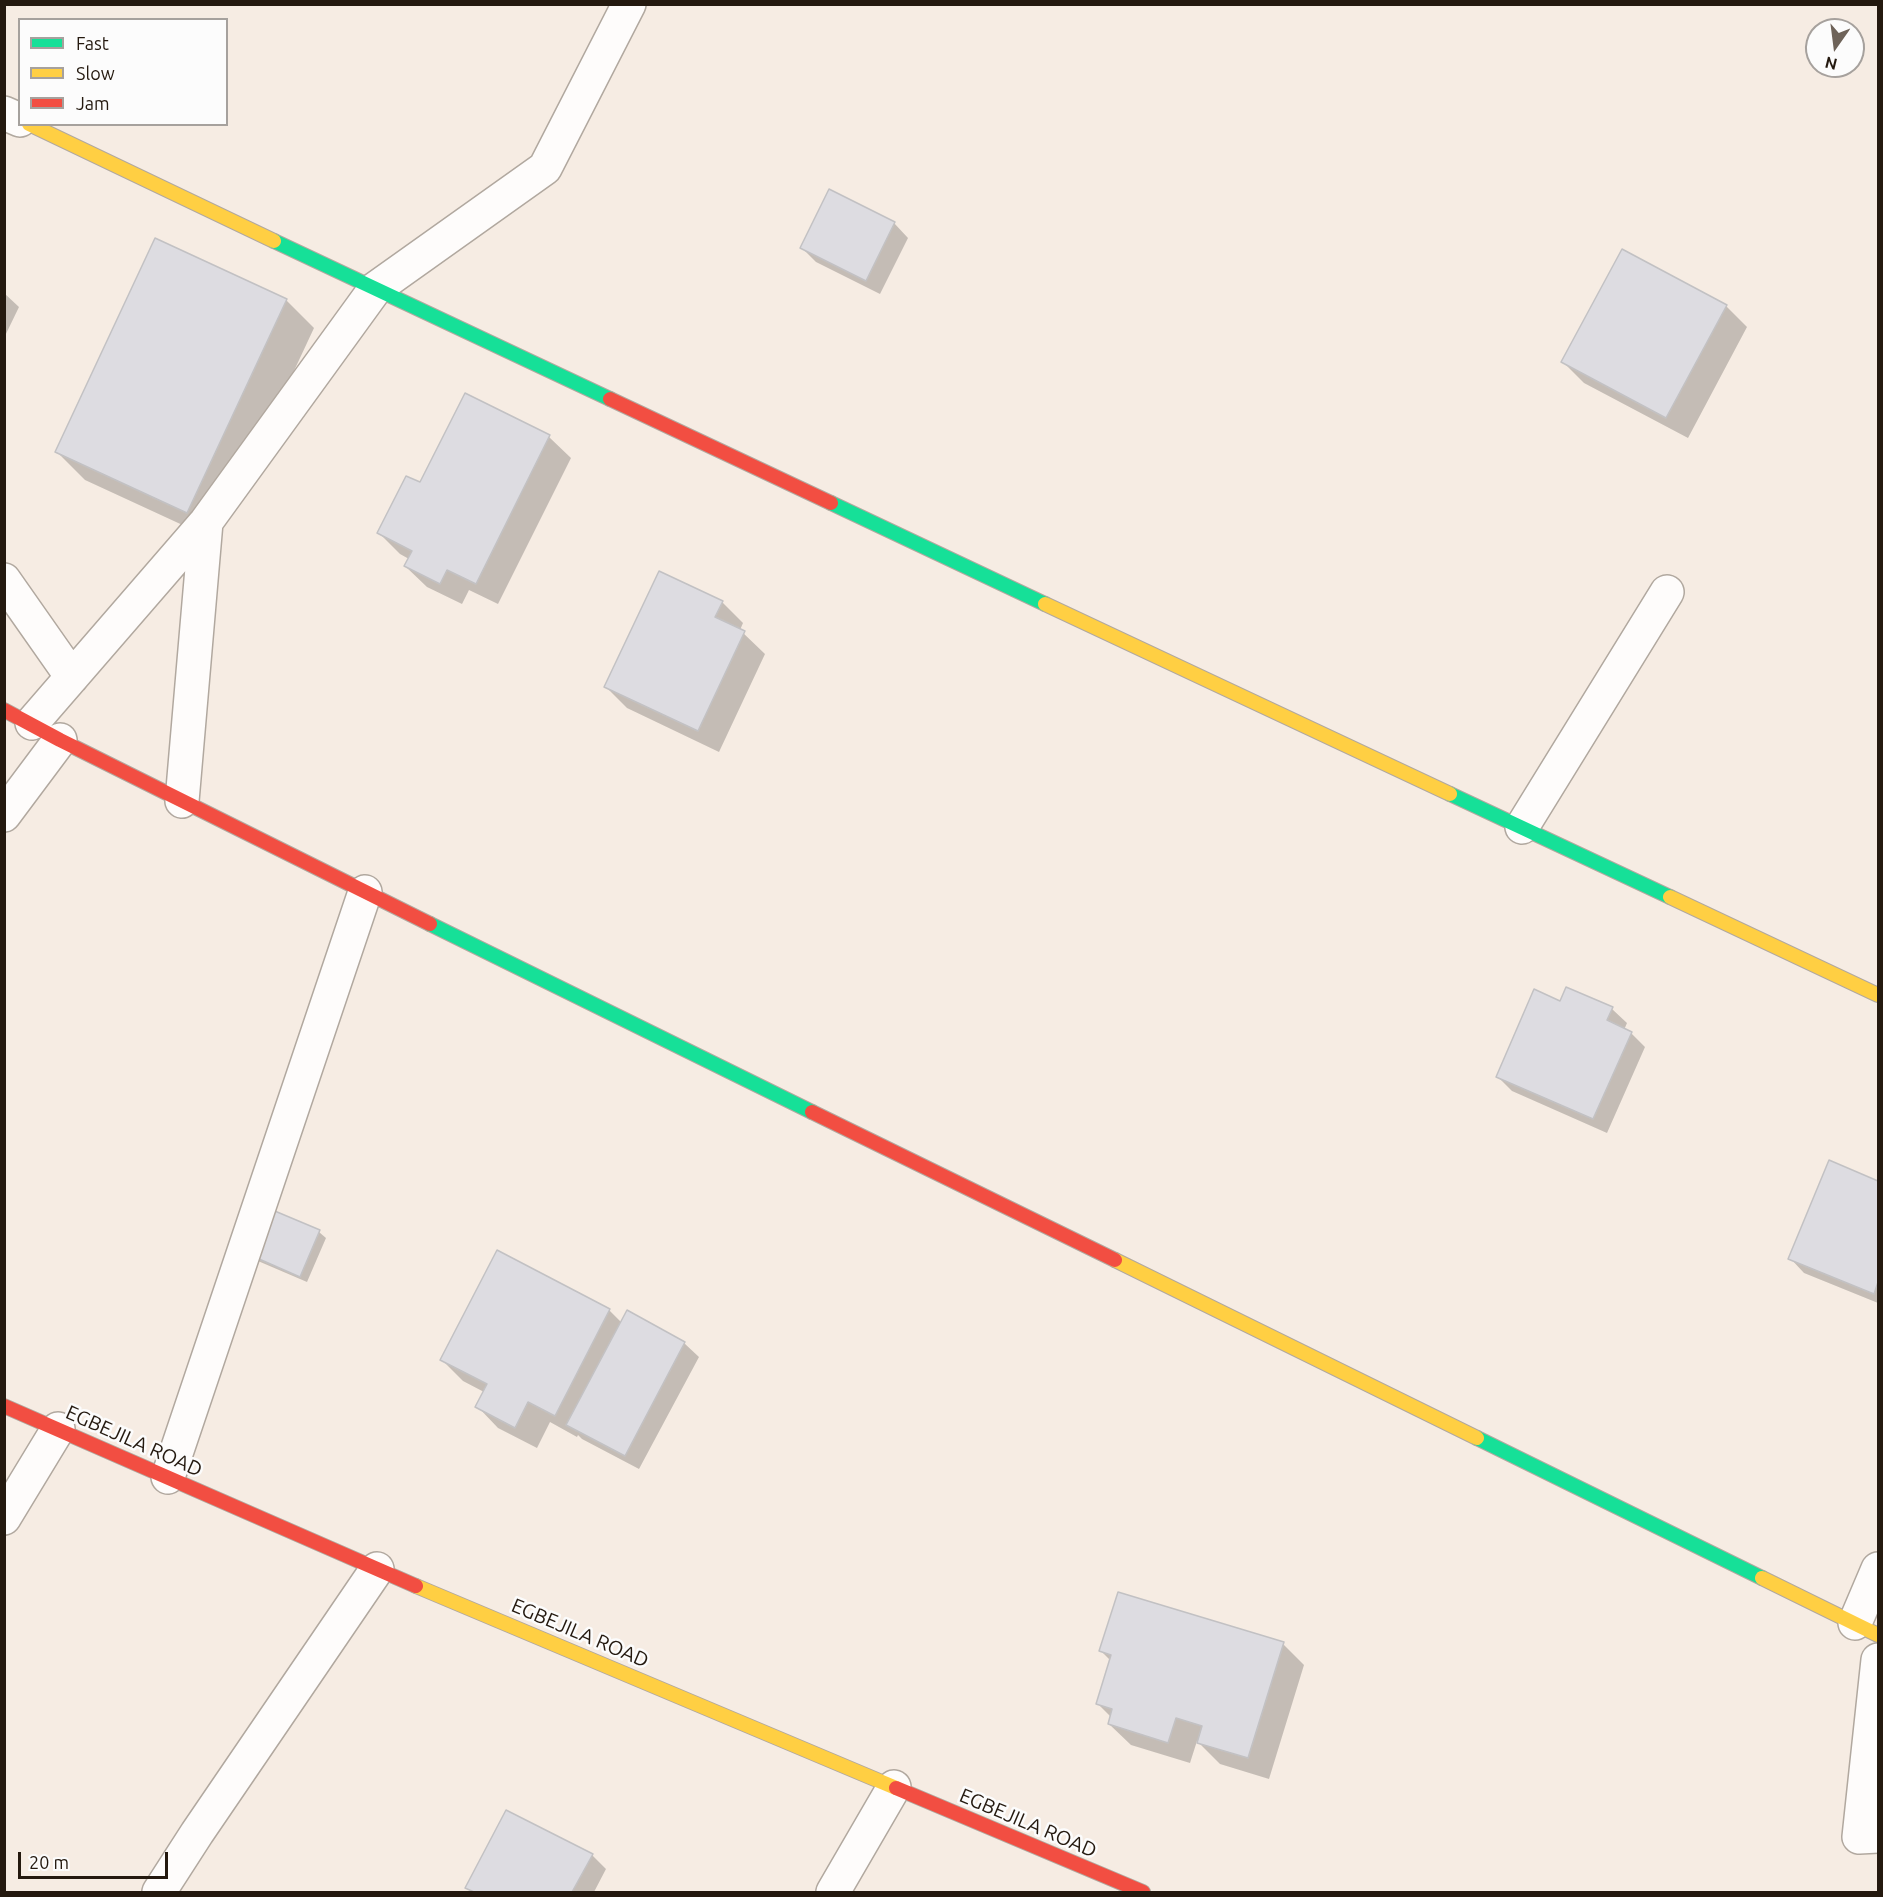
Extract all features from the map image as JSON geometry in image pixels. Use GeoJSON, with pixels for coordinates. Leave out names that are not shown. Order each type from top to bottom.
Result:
{"type":"FeatureCollection","features":[{"type":"Feature","properties":{"kind":"street"},"geometry":{"type":"LineString","coordinates":[[629,4],[545,168],[375,289],[206,522],[72,677],[18,717],[365,892],[1867,1629],[1878,1569]]}},
{"type":"Feature","properties":{"kind":"street"},"geometry":{"type":"LineString","coordinates":[[4,113],[18,119]]}},
{"type":"Feature","properties":{"kind":"street"},"geometry":{"type":"LineString","coordinates":[[33,126],[375,289],[1878,995]]}},
{"type":"Feature","properties":{"kind":"street"},"geometry":{"type":"LineString","coordinates":[[182,801],[206,522]]}},
{"type":"Feature","properties":{"kind":"street"},"geometry":{"type":"LineString","coordinates":[[4,580],[72,677]]}},
{"type":"Feature","properties":{"kind":"street"},"geometry":{"type":"LineString","coordinates":[[1522,827],[1667,592]]}},
{"type":"Feature","properties":{"kind":"street"},"geometry":{"type":"LineString","coordinates":[[4,815],[60,740]]}},
{"type":"Feature","properties":{"kind":"street"},"geometry":{"type":"LineString","coordinates":[[168,1477],[365,892]]}},
{"type":"Feature","properties":{"kind":"street","name":"EGBEJILA ROAD"},"geometry":{"type":"LineString","coordinates":[[4,1406],[377,1569],[1143,1893]]}},
{"type":"Feature","properties":{"kind":"street"},"geometry":{"type":"LineString","coordinates":[[4,1518],[58,1429]]}},
{"type":"Feature","properties":{"kind":"street"},"geometry":{"type":"LineString","coordinates":[[159,1893],[203,1823],[377,1569]]}},
{"type":"Feature","properties":{"kind":"street"},"geometry":{"type":"LineString","coordinates":[[1878,1660],[1859,1837],[1878,1836]]}},
{"type":"Feature","properties":{"kind":"street"},"geometry":{"type":"LineString","coordinates":[[833,1893],[894,1787]]}},
{"type":"Feature","properties":{"kind":"building"},"geometry":{"type":"Polygon","coordinates":[[[829,189],[895,222],[866,281],[800,248],[829,189]]]}},
{"type":"Feature","properties":{"kind":"building"},"geometry":{"type":"Polygon","coordinates":[[[155,238],[287,299],[187,513],[55,452],[155,238]]]}},
{"type":"Feature","properties":{"kind":"building"},"geometry":{"type":"Polygon","coordinates":[[[1622,249],[1727,305],[1666,418],[1561,362],[1622,249]]]}},
{"type":"Feature","properties":{"kind":"building"},"geometry":{"type":"Polygon","coordinates":[[[465,393],[550,435],[476,584],[447,570],[440,584],[404,566],[412,551],[377,533],[406,476],[420,482],[465,393]]]}},
{"type":"Feature","properties":{"kind":"building"},"geometry":{"type":"Polygon","coordinates":[[[659,571],[723,601],[715,617],[745,631],[698,731],[604,687],[659,571]]]}},
{"type":"Feature","properties":{"kind":"building"},"geometry":{"type":"Polygon","coordinates":[[[1566,987],[1613,1007],[1607,1020],[1632,1032],[1593,1119],[1496,1077],[1534,989],[1560,1001],[1566,987]]]}},
{"type":"Feature","properties":{"kind":"building"},"geometry":{"type":"Polygon","coordinates":[[[1829,1160],[1878,1181],[1878,1282],[1874,1294],[1788,1259],[1829,1160]]]}},
{"type":"Feature","properties":{"kind":"building"},"geometry":{"type":"Polygon","coordinates":[[[270,1209],[320,1230],[300,1277],[250,1255],[270,1209]]]}},
{"type":"Feature","properties":{"kind":"building"},"geometry":{"type":"Polygon","coordinates":[[[497,1250],[610,1309],[555,1416],[528,1402],[515,1428],[475,1407],[487,1384],[440,1360],[497,1250]]]}},
{"type":"Feature","properties":{"kind":"building"},"geometry":{"type":"Polygon","coordinates":[[[627,1310],[685,1342],[625,1456],[566,1425],[627,1310]]]}},
{"type":"Feature","properties":{"kind":"building"},"geometry":{"type":"Polygon","coordinates":[[[1118,1592],[1284,1642],[1248,1758],[1197,1743],[1202,1726],[1176,1718],[1168,1743],[1108,1724],[1112,1709],[1096,1704],[1111,1655],[1099,1651],[1118,1592]]]}},
{"type":"Feature","properties":{"kind":"building"},"geometry":{"type":"Polygon","coordinates":[[[506,1810],[593,1854],[572,1892],[474,1892],[465,1888],[506,1810]]]}},
{"type":"Feature","properties":{"kind":"traffic: fast"},"geometry":{"type":"LineString","coordinates":[[274,241],[610,399]]}},
{"type":"Feature","properties":{"kind":"traffic: fast"},"geometry":{"type":"LineString","coordinates":[[831,503],[1045,604]]}},
{"type":"Feature","properties":{"kind":"traffic: fast"},"geometry":{"type":"LineString","coordinates":[[1450,794],[1670,897]]}},
{"type":"Feature","properties":{"kind":"traffic: fast"},"geometry":{"type":"LineString","coordinates":[[430,924],[812,1112]]}},
{"type":"Feature","properties":{"kind":"traffic: fast"},"geometry":{"type":"LineString","coordinates":[[1477,1438],[1762,1578]]}},
{"type":"Feature","properties":{"kind":"traffic: slow"},"geometry":{"type":"LineString","coordinates":[[33,126],[274,241]]}},
{"type":"Feature","properties":{"kind":"traffic: slow"},"geometry":{"type":"LineString","coordinates":[[1045,604],[1450,794]]}},
{"type":"Feature","properties":{"kind":"traffic: slow"},"geometry":{"type":"LineString","coordinates":[[1670,897],[1878,995]]}},
{"type":"Feature","properties":{"kind":"traffic: slow"},"geometry":{"type":"LineString","coordinates":[[1115,1260],[1477,1438]]}},
{"type":"Feature","properties":{"kind":"traffic: slow"},"geometry":{"type":"LineString","coordinates":[[1762,1578],[1878,1635]]}},
{"type":"Feature","properties":{"kind":"traffic: slow"},"geometry":{"type":"LineString","coordinates":[[416,1586],[896,1788]]}},
{"type":"Feature","properties":{"kind":"traffic: jam"},"geometry":{"type":"LineString","coordinates":[[610,399],[831,503]]}},
{"type":"Feature","properties":{"kind":"traffic: jam"},"geometry":{"type":"LineString","coordinates":[[4,710],[430,924]]}},
{"type":"Feature","properties":{"kind":"traffic: jam"},"geometry":{"type":"LineString","coordinates":[[812,1112],[1115,1260]]}},
{"type":"Feature","properties":{"kind":"traffic: jam"},"geometry":{"type":"LineString","coordinates":[[4,1406],[416,1586]]}},
{"type":"Feature","properties":{"kind":"traffic: jam"},"geometry":{"type":"LineString","coordinates":[[896,1788],[1143,1892]]}}]}
